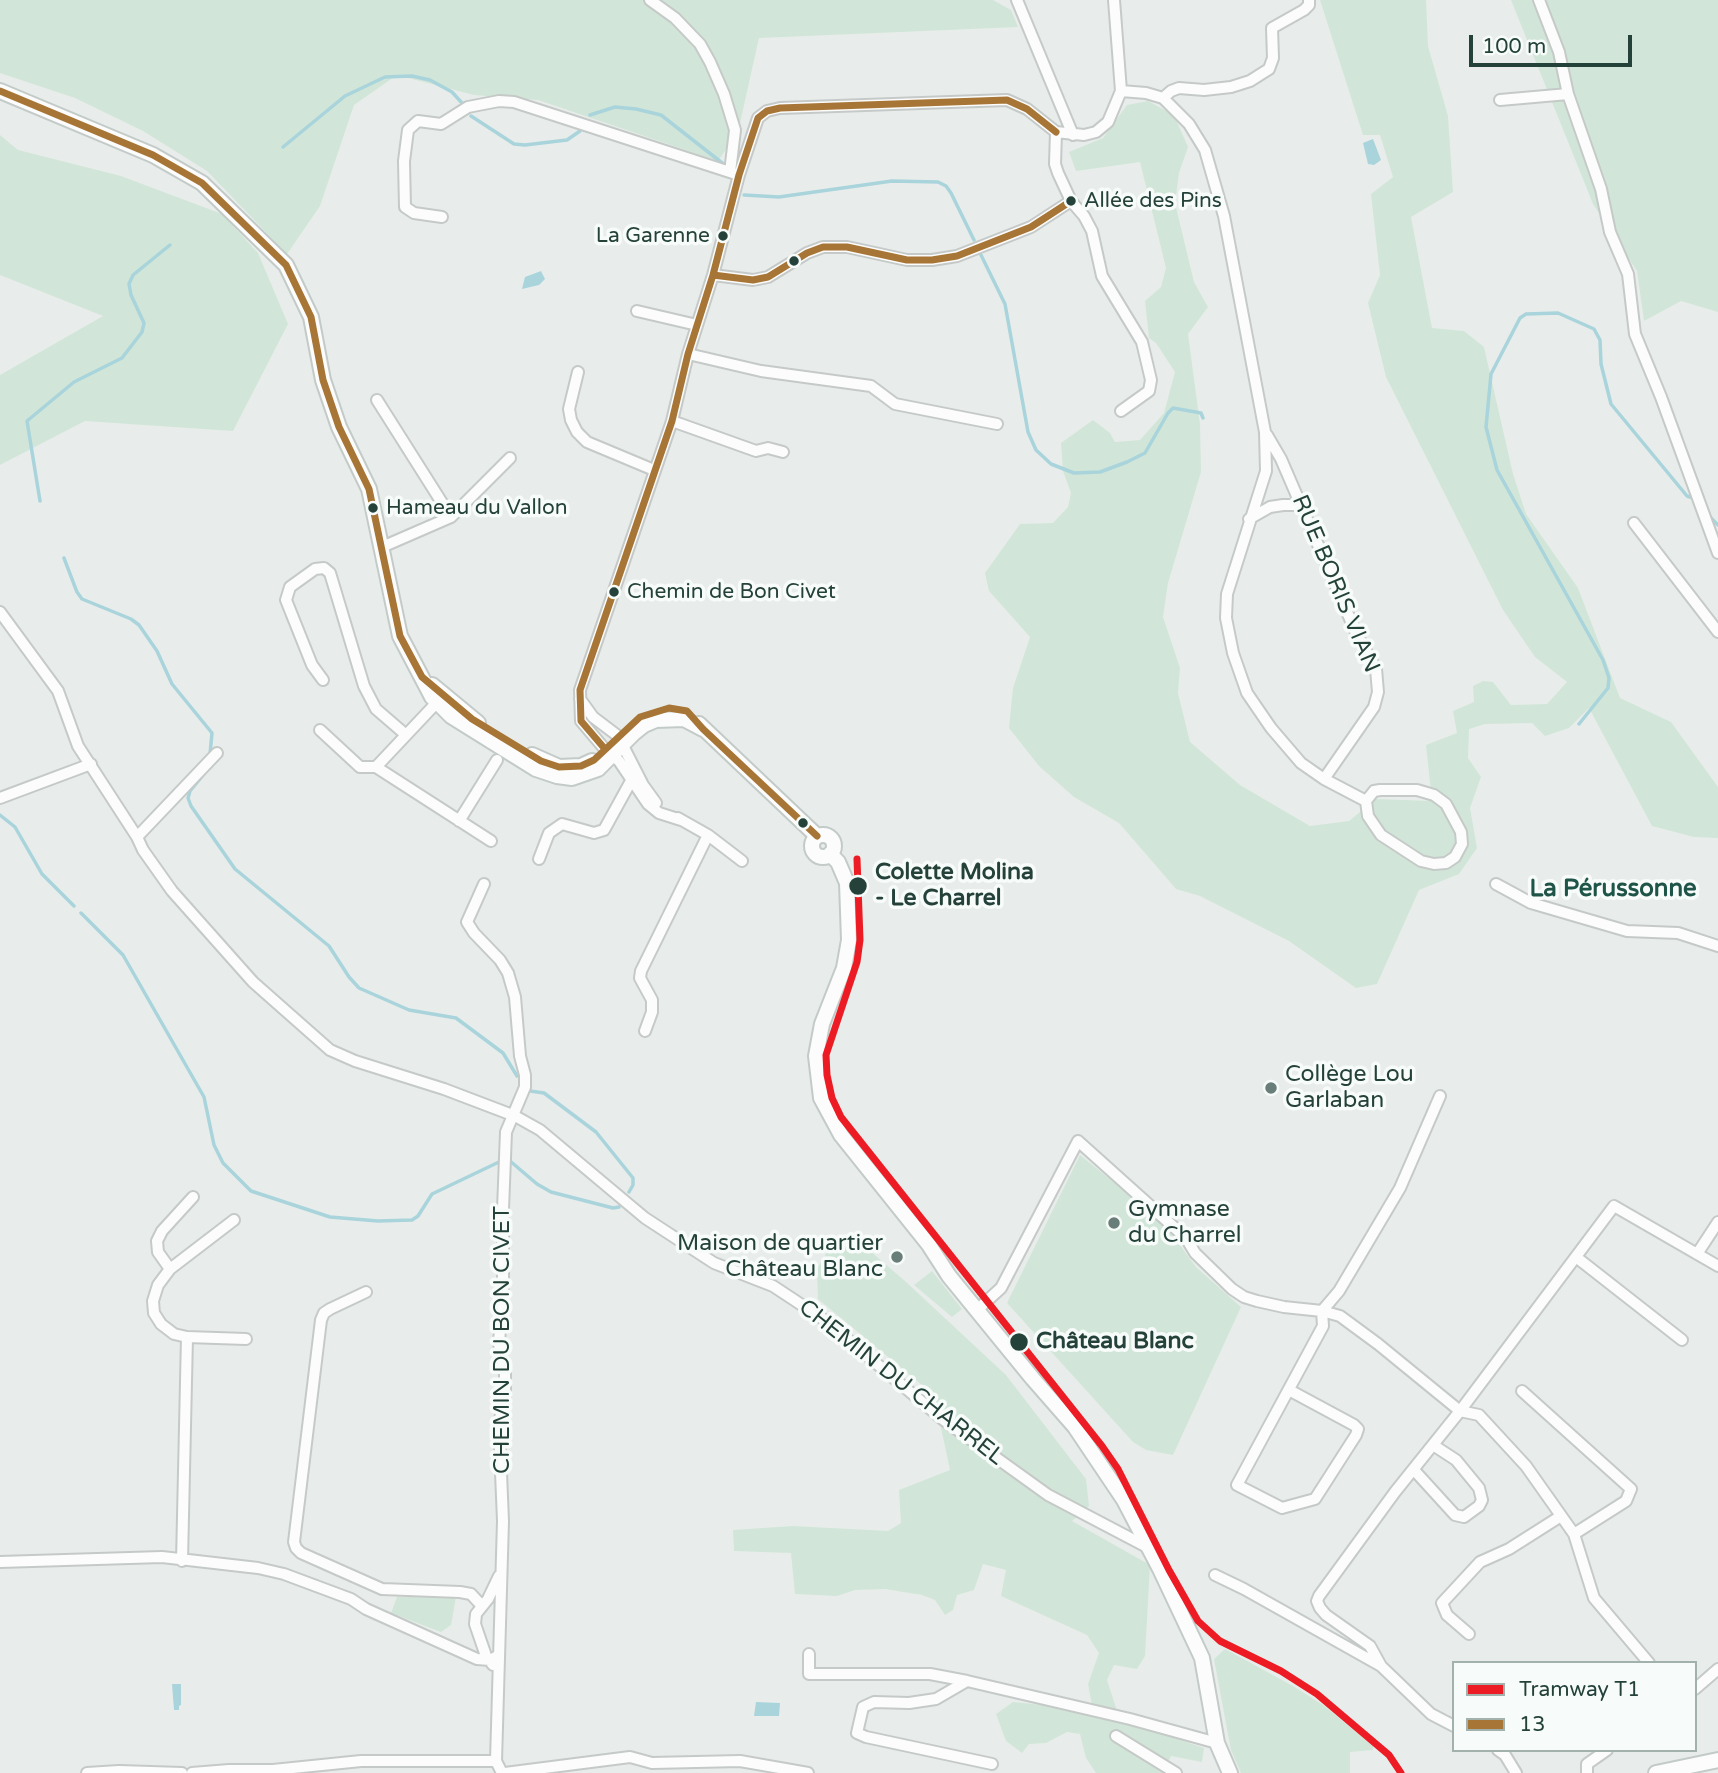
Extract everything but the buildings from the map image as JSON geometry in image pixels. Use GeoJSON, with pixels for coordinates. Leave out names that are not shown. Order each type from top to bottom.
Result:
{"type":"FeatureCollection","features":[{"type":"Feature","properties":{"kind":"street"},"geometry":{"type":"LineString","coordinates":[[650,0],[675,18],[700,44],[710,62],[735,130],[734,173],[723,236],[688,354],[672,421],[579,698],[581,721],[614,746],[619,761],[648,804],[659,813],[681,820]]}},
{"type":"Feature","properties":{"kind":"street"},"geometry":{"type":"LineString","coordinates":[[1017,0],[1073,135]]}},
{"type":"Feature","properties":{"kind":"street"},"geometry":{"type":"LineString","coordinates":[[734,173],[758,118],[767,111],[780,108],[1007,100],[1027,109],[1056,132],[1073,135],[1096,132],[1108,122],[1121,91],[1114,0]]}},
{"type":"Feature","properties":{"kind":"street"},"geometry":{"type":"LineString","coordinates":[[1163,98],[1179,88],[1231,88],[1250,81],[1269,69],[1273,58],[1272,28],[1304,10],[1309,5],[1309,0]]}},
{"type":"Feature","properties":{"kind":"street"},"geometry":{"type":"LineString","coordinates":[[1539,0],[1559,52],[1568,94],[1601,189],[1610,232],[1628,274],[1635,334],[1718,553]]}},
{"type":"Feature","properties":{"kind":"street"},"geometry":{"type":"LineString","coordinates":[[0,91],[153,155],[202,183],[286,265],[311,317],[323,380],[339,427],[369,489],[400,636],[422,677],[451,716],[536,769],[557,776],[572,778],[598,769],[614,746]]}},
{"type":"Feature","properties":{"kind":"street"},"geometry":{"type":"LineString","coordinates":[[1121,91],[1163,98],[1189,124],[1205,150],[1224,216],[1265,432],[1266,471],[1227,594],[1226,618],[1233,653],[1247,693],[1271,728],[1301,763],[1324,779],[1366,801]]}},
{"type":"Feature","properties":{"kind":"street"},"geometry":{"type":"LineString","coordinates":[[1500,100],[1568,94]]}},
{"type":"Feature","properties":{"kind":"street"},"geometry":{"type":"LineString","coordinates":[[442,217],[414,213],[405,207],[404,161],[408,130],[418,121],[441,124],[468,107],[499,101],[513,102],[734,173]]}},
{"type":"Feature","properties":{"kind":"street"},"geometry":{"type":"LineString","coordinates":[[1056,132],[1055,164],[1071,201],[1084,216],[1091,231],[1102,276],[1142,342],[1151,380],[1149,391],[1121,411]]}},
{"type":"Feature","properties":{"kind":"street"},"geometry":{"type":"LineString","coordinates":[[713,275],[753,280],[768,276],[807,253],[823,247],[847,247],[907,260],[957,256],[1031,227],[1071,201]]}},
{"type":"Feature","properties":{"kind":"street"},"geometry":{"type":"LineString","coordinates":[[637,311],[697,325]]}},
{"type":"Feature","properties":{"kind":"street"},"geometry":{"type":"LineString","coordinates":[[688,354],[761,371],[871,386],[895,404],[998,425]]}},
{"type":"Feature","properties":{"kind":"street"},"geometry":{"type":"LineString","coordinates":[[578,372],[569,410],[577,432],[586,442],[654,470]]}},
{"type":"Feature","properties":{"kind":"street"},"geometry":{"type":"LineString","coordinates":[[377,400],[451,517]]}},
{"type":"Feature","properties":{"kind":"street"},"geometry":{"type":"LineString","coordinates":[[672,421],[756,450],[768,447],[783,452]]}},
{"type":"Feature","properties":{"kind":"street","name":"RUE BORIS VIAN"},"geometry":{"type":"LineString","coordinates":[[1265,432],[1281,459],[1357,635],[1376,669],[1378,692],[1374,707],[1324,779]]}},
{"type":"Feature","properties":{"kind":"street"},"geometry":{"type":"LineString","coordinates":[[382,547],[451,517],[510,458]]}},
{"type":"Feature","properties":{"kind":"street"},"geometry":{"type":"LineString","coordinates":[[1249,519],[1270,508],[1300,505]]}},
{"type":"Feature","properties":{"kind":"street"},"geometry":{"type":"LineString","coordinates":[[1634,523],[1718,632]]}},
{"type":"Feature","properties":{"kind":"street"},"geometry":{"type":"LineString","coordinates":[[323,680],[312,665],[286,600],[290,587],[314,569],[324,568],[330,573],[364,686],[376,709],[405,734]]}},
{"type":"Feature","properties":{"kind":"street","name":"CHEMIN DU CHARREL"},"geometry":{"type":"LineString","coordinates":[[0,612],[58,691],[78,746],[172,891],[253,982],[330,1050],[355,1061],[444,1089],[514,1116],[540,1130],[645,1218],[714,1263],[773,1286],[826,1321],[941,1418],[1048,1495],[1149,1548]]}},
{"type":"Feature","properties":{"kind":"street"},"geometry":{"type":"LineString","coordinates":[[440,698],[541,761],[559,766],[581,766],[594,760],[644,725],[656,720],[684,719],[703,729],[817,836],[812,844],[814,853],[824,857],[830,854],[838,862],[846,883],[849,940],[844,968],[822,1024],[816,1056],[821,1098],[841,1135],[929,1245],[949,1276],[1032,1379],[1075,1427],[1124,1500],[1202,1658],[1217,1743],[1230,1773]]}},
{"type":"Feature","properties":{"kind":"street"},"geometry":{"type":"LineString","coordinates":[[376,767],[440,698]]}},
{"type":"Feature","properties":{"kind":"street"},"geometry":{"type":"LineString","coordinates":[[579,698],[652,799],[708,835],[742,861]]}},
{"type":"Feature","properties":{"kind":"street"},"geometry":{"type":"LineString","coordinates":[[320,730],[360,767],[376,767],[491,841]]}},
{"type":"Feature","properties":{"kind":"street"},"geometry":{"type":"LineString","coordinates":[[137,837],[217,753]]}},
{"type":"Feature","properties":{"kind":"street"},"geometry":{"type":"LineString","coordinates":[[459,821],[497,760]]}},
{"type":"Feature","properties":{"kind":"street"},"geometry":{"type":"LineString","coordinates":[[0,798],[91,764]]}},
{"type":"Feature","properties":{"kind":"street"},"geometry":{"type":"LineString","coordinates":[[539,859],[549,833],[562,824],[593,833],[604,830],[631,781]]}},
{"type":"Feature","properties":{"kind":"street"},"geometry":{"type":"LineString","coordinates":[[1380,790],[1417,790],[1434,795],[1446,804],[1461,832],[1462,844],[1455,857],[1446,863],[1434,864],[1415,858],[1381,835],[1368,816],[1366,801],[1374,791],[1380,790]]}},
{"type":"Feature","properties":{"kind":"street"},"geometry":{"type":"LineString","coordinates":[[645,1031],[652,1012],[652,1000],[640,978],[641,971],[708,835]]}},
{"type":"Feature","properties":{"kind":"street","name":"CHEMIN DU BON CIVET"},"geometry":{"type":"LineString","coordinates":[[484,884],[467,922],[500,960],[512,982],[520,1056],[525,1075],[525,1087],[506,1132],[499,1344],[505,1373],[505,1395],[499,1424],[502,1567],[494,1658]]}},
{"type":"Feature","properties":{"kind":"street"},"geometry":{"type":"LineString","coordinates":[[1496,884],[1531,903],[1628,931],[1678,933],[1718,946]]}},
{"type":"Feature","properties":{"kind":"street"},"geometry":{"type":"LineString","coordinates":[[1289,1390],[1358,1429],[1315,1499],[1282,1507],[1237,1485],[1323,1326],[1322,1311],[1345,1281],[1400,1188],[1440,1096]]}},
{"type":"Feature","properties":{"kind":"street"},"geometry":{"type":"LineString","coordinates":[[977,1310],[1001,1288],[1078,1141],[1186,1238],[1195,1253],[1232,1289],[1257,1301],[1340,1316],[1460,1411],[1479,1415],[1526,1466],[1574,1534],[1594,1598],[1647,1661]]}},
{"type":"Feature","properties":{"kind":"street"},"geometry":{"type":"LineString","coordinates":[[170,1269],[158,1252],[158,1241],[162,1231],[193,1197]]}},
{"type":"Feature","properties":{"kind":"street"},"geometry":{"type":"LineString","coordinates":[[1381,1666],[1370,1646],[1326,1615],[1317,1601],[1395,1492],[1460,1411],[1614,1206],[1718,1266]]}},
{"type":"Feature","properties":{"kind":"street"},"geometry":{"type":"LineString","coordinates":[[234,1220],[170,1269],[158,1285],[153,1301],[161,1324],[174,1334],[246,1339]]}},
{"type":"Feature","properties":{"kind":"street"},"geometry":{"type":"LineString","coordinates":[[1697,1254],[1718,1222]]}},
{"type":"Feature","properties":{"kind":"street"},"geometry":{"type":"LineString","coordinates":[[1576,1257],[1682,1340]]}},
{"type":"Feature","properties":{"kind":"street"},"geometry":{"type":"LineString","coordinates":[[366,1292],[330,1309],[324,1313],[321,1320],[294,1542],[296,1548],[300,1553],[383,1589],[460,1592],[471,1594],[482,1606]]}},
{"type":"Feature","properties":{"kind":"street"},"geometry":{"type":"LineString","coordinates":[[182,1561],[187,1337]]}},
{"type":"Feature","properties":{"kind":"street"},"geometry":{"type":"LineString","coordinates":[[1522,1391],[1631,1489],[1626,1501],[1574,1534]]}},
{"type":"Feature","properties":{"kind":"street"},"geometry":{"type":"LineString","coordinates":[[1414,1470],[1455,1516],[1464,1517],[1479,1506],[1482,1500],[1479,1488],[1456,1460],[1433,1445]]}},
{"type":"Feature","properties":{"kind":"street"},"geometry":{"type":"LineString","coordinates":[[1469,1634],[1447,1615],[1442,1603],[1480,1562],[1508,1549],[1561,1516]]}},
{"type":"Feature","properties":{"kind":"street"},"geometry":{"type":"LineString","coordinates":[[0,1562],[162,1557],[258,1568],[284,1574],[351,1599],[366,1609],[477,1659],[494,1658]]}},
{"type":"Feature","properties":{"kind":"street","name":"CHEMIN DU BON CIVET"},"geometry":{"type":"LineString","coordinates":[[496,1762],[499,1672],[475,1624],[477,1614],[493,1590],[502,1567]]}},
{"type":"Feature","properties":{"kind":"street"},"geometry":{"type":"LineString","coordinates":[[1215,1575],[1381,1666],[1430,1714],[1452,1725]]}},
{"type":"Feature","properties":{"kind":"street"},"geometry":{"type":"LineString","coordinates":[[809,1654],[809,1674],[930,1674],[1130,1719],[1217,1743]]}},
{"type":"Feature","properties":{"kind":"street"},"geometry":{"type":"LineString","coordinates":[[1697,1687],[1718,1669]]}},
{"type":"Feature","properties":{"kind":"street"},"geometry":{"type":"LineString","coordinates":[[967,1681],[936,1699],[909,1703],[874,1702],[863,1707],[858,1733],[992,1764]]}},
{"type":"Feature","properties":{"kind":"street"},"geometry":{"type":"LineString","coordinates":[[1116,1736],[1176,1773]]}},
{"type":"Feature","properties":{"kind":"street"},"geometry":{"type":"LineString","coordinates":[[1501,1752],[1516,1773]]}},
{"type":"Feature","properties":{"kind":"street"},"geometry":{"type":"LineString","coordinates":[[1587,1773],[1587,1764],[1604,1752]]}},
{"type":"Feature","properties":{"kind":"street"},"geometry":{"type":"LineString","coordinates":[[192,1773],[229,1770],[273,1772],[361,1761],[496,1762],[503,1773],[630,1757],[652,1763],[740,1761],[808,1773]]}},
{"type":"Feature","properties":{"kind":"street"},"geometry":{"type":"LineString","coordinates":[[1656,1773],[1718,1760]]}},
{"type":"Feature","properties":{"kind":"street"},"geometry":{"type":"LineString","coordinates":[[87,1773],[182,1773]]}},
{"type":"Feature","properties":{"kind":"green space"},"geometry":{"type":"Polygon","coordinates":[[[0,0],[993,0],[1011,10],[1018,27],[759,38],[738,132],[718,161],[538,100],[474,95],[397,75],[354,105],[320,206],[287,254],[207,171],[143,131],[75,98],[0,73],[0,0]]]}},
{"type":"Feature","properties":{"kind":"green space"},"geometry":{"type":"Polygon","coordinates":[[[1320,0],[1426,0],[1428,46],[1448,116],[1453,192],[1411,217],[1432,328],[1464,331],[1484,347],[1513,474],[1526,514],[1578,588],[1620,698],[1671,722],[1718,787],[1718,838],[1694,837],[1652,826],[1589,708],[1569,728],[1545,736],[1532,723],[1485,724],[1469,729],[1468,758],[1481,777],[1470,808],[1477,848],[1459,874],[1419,890],[1377,984],[1356,988],[1289,941],[1200,896],[1176,889],[1119,823],[1074,797],[1039,766],[1009,728],[1013,688],[1030,637],[989,591],[985,573],[1020,524],[1053,523],[1068,507],[1071,493],[1063,471],[1061,443],[1093,420],[1110,433],[1115,442],[1140,440],[1164,413],[1175,372],[1156,343],[1149,338],[1145,301],[1161,287],[1166,268],[1140,162],[1076,171],[1069,152],[1103,138],[1127,105],[1148,101],[1174,115],[1188,147],[1179,173],[1175,203],[1194,282],[1208,307],[1188,334],[1200,424],[1201,472],[1168,583],[1163,617],[1180,668],[1178,693],[1190,742],[1240,785],[1310,826],[1349,821],[1376,799],[1432,801],[1426,745],[1457,733],[1453,711],[1474,702],[1473,686],[1483,681],[1493,682],[1511,705],[1547,704],[1567,682],[1535,657],[1503,610],[1386,377],[1368,303],[1380,275],[1371,194],[1393,177],[1380,135],[1363,135],[1320,0]]]}},
{"type":"Feature","properties":{"kind":"green space"},"geometry":{"type":"Polygon","coordinates":[[[1511,0],[1718,0],[1718,312],[1681,301],[1644,321],[1637,271],[1593,204],[1511,0]]]}},
{"type":"Feature","properties":{"kind":"green space"},"geometry":{"type":"Polygon","coordinates":[[[0,135],[18,150],[121,176],[222,214],[258,253],[288,324],[233,431],[85,421],[0,465],[0,375],[103,316],[0,275],[0,135]]]}},
{"type":"Feature","properties":{"kind":"green space"},"geometry":{"type":"Polygon","coordinates":[[[1080,1155],[1163,1222],[1196,1267],[1241,1307],[1173,1455],[1146,1450],[1133,1442],[1007,1303],[1080,1155]]]}},
{"type":"Feature","properties":{"kind":"green space"},"geometry":{"type":"Polygon","coordinates":[[[863,1245],[1006,1375],[1086,1479],[1089,1506],[1072,1521],[1150,1565],[1145,1656],[1137,1669],[1114,1665],[1107,1680],[1120,1720],[1204,1748],[1202,1762],[1171,1756],[1164,1770],[1166,1773],[1096,1773],[1086,1758],[1080,1734],[1067,1732],[1046,1743],[1029,1744],[1022,1753],[1006,1741],[996,1714],[1013,1702],[1093,1710],[1088,1684],[1099,1653],[1087,1635],[1001,1596],[1006,1570],[983,1564],[974,1590],[957,1595],[953,1610],[945,1615],[935,1600],[885,1589],[855,1590],[837,1596],[795,1594],[791,1553],[734,1551],[733,1530],[793,1526],[888,1531],[901,1523],[899,1490],[950,1470],[934,1395],[818,1299],[817,1269],[829,1249],[863,1245]]]}},
{"type":"Feature","properties":{"kind":"green space"},"geometry":{"type":"Polygon","coordinates":[[[932,1271],[962,1309],[952,1317],[914,1285],[932,1271]]]}},
{"type":"Feature","properties":{"kind":"green space"},"geometry":{"type":"Polygon","coordinates":[[[397,1597],[456,1597],[451,1625],[441,1632],[391,1613],[397,1597]]]}},
{"type":"Feature","properties":{"kind":"green space"},"geometry":{"type":"Polygon","coordinates":[[[1225,1649],[1323,1705],[1373,1746],[1373,1750],[1350,1752],[1350,1773],[1241,1773],[1231,1750],[1214,1659],[1225,1649]]]}},
{"type":"Feature","properties":{"kind":"water"},"geometry":{"type":"Polygon","coordinates":[[[1373,139],[1381,160],[1374,165],[1368,164],[1363,143],[1373,139]]]}},
{"type":"Feature","properties":{"kind":"water"},"geometry":{"type":"Polygon","coordinates":[[[541,271],[545,279],[539,285],[522,289],[525,277],[541,271]]]}},
{"type":"Feature","properties":{"kind":"water"},"geometry":{"type":"Polygon","coordinates":[[[172,1684],[181,1684],[179,1710],[174,1710],[172,1684]]]}},
{"type":"Feature","properties":{"kind":"water"},"geometry":{"type":"Polygon","coordinates":[[[756,1702],[780,1703],[779,1716],[754,1716],[756,1702]]]}},
{"type":"Feature","properties":{"kind":"waterway"},"geometry":{"type":"LineString","coordinates":[[283,147],[345,96],[385,77],[412,76],[430,80],[452,92],[462,103]]}},
{"type":"Feature","properties":{"kind":"waterway"},"geometry":{"type":"LineString","coordinates":[[590,115],[615,107],[661,115],[726,166]]}},
{"type":"Feature","properties":{"kind":"waterway"},"geometry":{"type":"LineString","coordinates":[[471,116],[514,144],[567,140],[580,131]]}},
{"type":"Feature","properties":{"kind":"waterway"},"geometry":{"type":"LineString","coordinates":[[744,195],[779,197],[892,181],[938,182],[946,186],[951,193],[974,240]]}},
{"type":"Feature","properties":{"kind":"waterway"},"geometry":{"type":"LineString","coordinates":[[40,501],[27,421],[74,382],[122,358],[142,332],[144,323],[129,284],[133,275],[170,245]]}},
{"type":"Feature","properties":{"kind":"waterway"},"geometry":{"type":"LineString","coordinates":[[981,255],[1005,304],[1028,432],[1036,450],[1051,464],[1074,473],[1100,472],[1145,453],[1173,408],[1201,413],[1203,418]]}},
{"type":"Feature","properties":{"kind":"waterway"},"geometry":{"type":"LineString","coordinates":[[1579,724],[1608,688],[1609,678],[1603,660],[1497,470],[1486,427],[1491,374],[1520,318],[1526,314],[1558,313],[1594,329],[1600,340],[1601,364],[1611,404],[1687,496],[1693,498]]}},
{"type":"Feature","properties":{"kind":"waterway"},"geometry":{"type":"LineString","coordinates":[[1710,517],[1718,525]]}},
{"type":"Feature","properties":{"kind":"waterway"},"geometry":{"type":"LineString","coordinates":[[64,558],[82,599],[131,619],[139,625],[157,651],[172,684],[212,733],[210,754]]}},
{"type":"Feature","properties":{"kind":"waterway"},"geometry":{"type":"LineString","coordinates":[[204,774],[190,791],[188,798],[235,869],[329,946],[359,988],[409,1010],[456,1018],[503,1053],[517,1076]]}},
{"type":"Feature","properties":{"kind":"waterway"},"geometry":{"type":"LineString","coordinates":[[0,815],[15,827],[42,874],[74,906]]}},
{"type":"Feature","properties":{"kind":"waterway"},"geometry":{"type":"LineString","coordinates":[[81,913],[123,955],[204,1097],[214,1145],[223,1163],[251,1191],[330,1217],[378,1221],[412,1220],[418,1216],[432,1194],[499,1162]]}},
{"type":"Feature","properties":{"kind":"waterway"},"geometry":{"type":"LineString","coordinates":[[530,1091],[544,1093],[596,1132],[633,1178],[629,1192]]}},
{"type":"Feature","properties":{"kind":"waterway"},"geometry":{"type":"LineString","coordinates":[[510,1161],[551,1192],[613,1208],[619,1207]]}},
{"type":"Feature","properties":{"kind":"tram line","name":"T1"},"geometry":{"type":"LineString","coordinates":[[857,859],[860,940],[857,962],[826,1055],[832,1098],[841,1117],[1102,1446],[1118,1469],[1198,1621],[1220,1641],[1281,1671],[1317,1694],[1389,1755],[1401,1773]]}},
{"type":"Feature","properties":{"kind":"transit line","name":"13"},"geometry":{"type":"LineString","coordinates":[[0,91],[153,155],[202,183],[286,265],[311,317],[323,380],[339,427],[369,489],[400,636],[422,677],[472,719],[541,761],[559,767],[581,766],[594,760],[640,717],[669,708],[687,711],[817,836]]}},
{"type":"Feature","properties":{"kind":"transit line","name":"13"},"geometry":{"type":"LineString","coordinates":[[605,749],[581,721],[580,690],[672,421],[688,354],[758,118],[767,111],[780,108],[1007,100],[1027,109],[1056,132]]}},
{"type":"Feature","properties":{"kind":"transit line","name":"13"},"geometry":{"type":"LineString","coordinates":[[713,275],[753,280],[768,277],[807,253],[823,247],[847,247],[907,260],[957,256],[1031,227],[1071,201]]}},
{"type":"Feature","properties":{"kind":"place","name":"Allée des Pins"},"geometry":{"type":"Point","coordinates":[1071,201]}},
{"type":"Feature","properties":{"kind":"place","name":"La Garenne"},"geometry":{"type":"Point","coordinates":[723,236]}},
{"type":"Feature","properties":{"kind":"place","name":"Hameau du Vallon"},"geometry":{"type":"Point","coordinates":[373,508]}},
{"type":"Feature","properties":{"kind":"place","name":"Chemin de Bon Civet"},"geometry":{"type":"Point","coordinates":[614,592]}},
{"type":"Feature","properties":{"kind":"place","name":"Colette Molina - Le Charrel"},"geometry":{"type":"Point","coordinates":[858,886]}},
{"type":"Feature","properties":{"kind":"place","name":"Collège Lou Garlaban"},"geometry":{"type":"Point","coordinates":[1271,1088]}},
{"type":"Feature","properties":{"kind":"place","name":"Gymnase du Charrel"},"geometry":{"type":"Point","coordinates":[1114,1223]}},
{"type":"Feature","properties":{"kind":"place","name":"Maison de quartier Château Blanc"},"geometry":{"type":"Point","coordinates":[897,1257]}},
{"type":"Feature","properties":{"kind":"place","name":"Château Blanc"},"geometry":{"type":"Point","coordinates":[1019,1342]}},
{"type":"Feature","properties":{"kind":"district","name":"La Pérussonne"},"geometry":{"type":"Point","coordinates":[1613,890]}}]}
